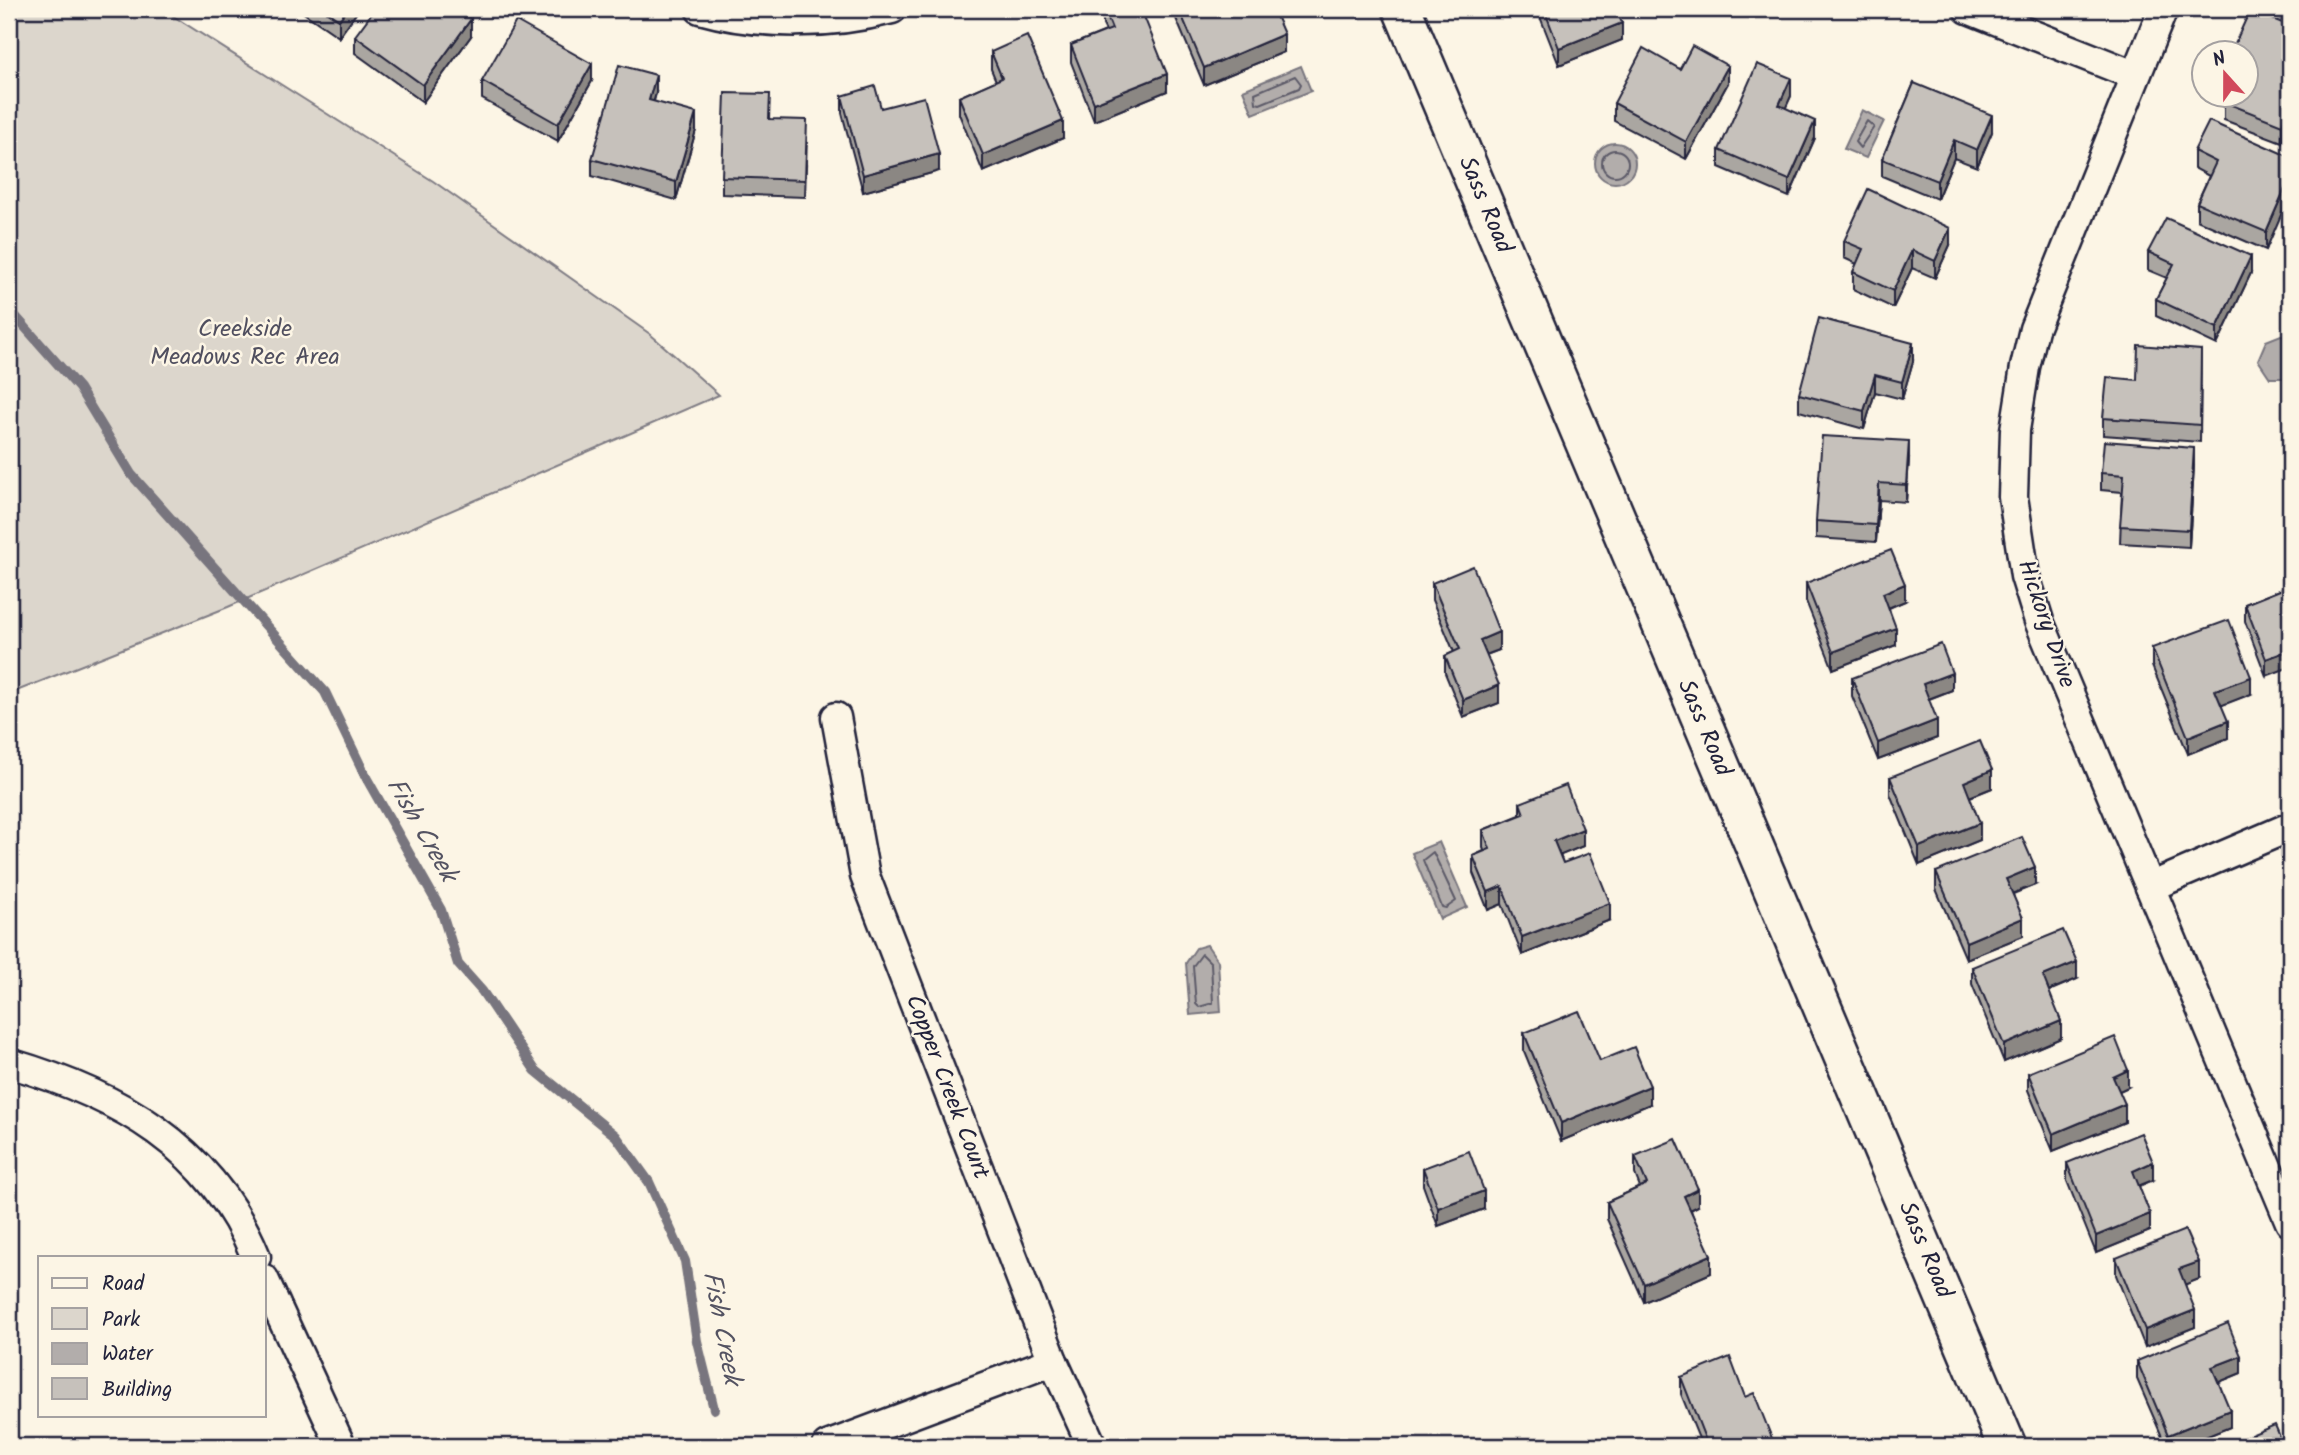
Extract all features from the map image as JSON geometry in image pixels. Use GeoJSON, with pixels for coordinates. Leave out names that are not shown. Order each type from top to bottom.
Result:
{"type":"FeatureCollection","features":[{"type":"Feature","properties":{"kind":"street"},"geometry":{"type":"LineString","coordinates":[[700,9],[725,16],[782,22],[892,9]]}},
{"type":"Feature","properties":{"kind":"street","name":"Sass Road"},"geometry":{"type":"LineString","coordinates":[[1402,9],[2007,1446]]}},
{"type":"Feature","properties":{"kind":"street"},"geometry":{"type":"LineString","coordinates":[[1968,9],[2134,75]]}},
{"type":"Feature","properties":{"kind":"street","name":"Hickory Drive"},"geometry":{"type":"LineString","coordinates":[[2162,9],[2034,329],[2019,395],[2013,497],[2025,576],[2039,621],[2290,1222]]}},
{"type":"Feature","properties":{"kind":"street","name":"Copper Creek Court"},"geometry":{"type":"LineString","coordinates":[[836,717],[865,876],[1053,1361],[1092,1446]]}},
{"type":"Feature","properties":{"kind":"street"},"geometry":{"type":"LineString","coordinates":[[2150,887],[2290,827]]}},
{"type":"Feature","properties":{"kind":"street"},"geometry":{"type":"LineString","coordinates":[[9,1063],[68,1081],[145,1121],[199,1165],[242,1222],[256,1256]]}},
{"type":"Feature","properties":{"kind":"street"},"geometry":{"type":"LineString","coordinates":[[266,1283],[341,1446]]}},
{"type":"Feature","properties":{"kind":"street"},"geometry":{"type":"LineString","coordinates":[[827,1446],[1053,1361]]}},
{"type":"Feature","properties":{"kind":"green space","name":"Creekside Meadows Rec Area"},"geometry":{"type":"Polygon","coordinates":[[[9,9],[162,9],[433,181],[650,334],[719,395],[228,607],[9,694],[9,9]]]}},
{"type":"Feature","properties":{"kind":"water"},"geometry":{"type":"Polygon","coordinates":[[[1301,66],[1311,91],[1253,114],[1243,90],[1301,66]]]}},
{"type":"Feature","properties":{"kind":"water"},"geometry":{"type":"Polygon","coordinates":[[[1862,110],[1884,121],[1866,158],[1844,149],[1862,110]]]}},
{"type":"Feature","properties":{"kind":"water"},"geometry":{"type":"Polygon","coordinates":[[[1615,143],[1623,144],[1629,149],[1634,155],[1634,171],[1629,177],[1623,182],[1615,183],[1607,182],[1601,177],[1596,171],[1595,163],[1596,155],[1601,149],[1607,144],[1615,143]]]}},
{"type":"Feature","properties":{"kind":"water"},"geometry":{"type":"Polygon","coordinates":[[[2281,335],[2290,337],[2290,378],[2270,378],[2258,360],[2266,341],[2281,335]]]}},
{"type":"Feature","properties":{"kind":"water"},"geometry":{"type":"Polygon","coordinates":[[[1439,842],[1467,907],[1440,919],[1412,853],[1439,842]]]}},
{"type":"Feature","properties":{"kind":"water"},"geometry":{"type":"Polygon","coordinates":[[[1207,945],[1218,961],[1221,1012],[1190,1015],[1186,963],[1196,948],[1207,945]]]}},
{"type":"Feature","properties":{"kind":"building"},"geometry":{"type":"Polygon","coordinates":[[[323,9],[347,9],[339,20],[323,9]]]}},
{"type":"Feature","properties":{"kind":"building"},"geometry":{"type":"Polygon","coordinates":[[[375,9],[457,9],[471,19],[423,85],[355,36],[375,9]]]}},
{"type":"Feature","properties":{"kind":"building"},"geometry":{"type":"Polygon","coordinates":[[[1104,9],[1141,9],[1167,74],[1094,103],[1071,45],[1112,29],[1104,9]]]}},
{"type":"Feature","properties":{"kind":"building"},"geometry":{"type":"Polygon","coordinates":[[[1179,9],[1273,9],[1284,34],[1204,68],[1179,9]]]}},
{"type":"Feature","properties":{"kind":"building"},"geometry":{"type":"Polygon","coordinates":[[[1544,9],[1616,9],[1622,23],[1559,48],[1544,9]]]}},
{"type":"Feature","properties":{"kind":"building"},"geometry":{"type":"Polygon","coordinates":[[[2250,10],[2290,26],[2286,41],[2290,43],[2290,104],[2282,125],[2239,108],[2260,108],[2260,38],[2237,38],[2250,10]]]}},
{"type":"Feature","properties":{"kind":"building"},"geometry":{"type":"Polygon","coordinates":[[[516,21],[592,64],[558,124],[482,81],[516,21]]]}},
{"type":"Feature","properties":{"kind":"building"},"geometry":{"type":"Polygon","coordinates":[[[1027,36],[1063,121],[983,155],[959,97],[1002,78],[991,52],[1027,36]]]}},
{"type":"Feature","properties":{"kind":"building"},"geometry":{"type":"Polygon","coordinates":[[[1692,46],[1728,66],[1686,142],[1614,103],[1643,48],[1680,69],[1692,46]]]}},
{"type":"Feature","properties":{"kind":"building"},"geometry":{"type":"Polygon","coordinates":[[[1757,64],[1791,78],[1779,105],[1815,121],[1789,180],[1719,150],[1757,64]]]}},
{"type":"Feature","properties":{"kind":"building"},"geometry":{"type":"Polygon","coordinates":[[[619,65],[656,75],[649,100],[696,113],[676,182],[592,159],[619,65]]]}},
{"type":"Feature","properties":{"kind":"building"},"geometry":{"type":"Polygon","coordinates":[[[1914,83],[1992,115],[1977,150],[1954,140],[1937,181],[1882,159],[1914,83]]]}},
{"type":"Feature","properties":{"kind":"building"},"geometry":{"type":"Polygon","coordinates":[[[875,86],[881,108],[924,97],[939,154],[863,175],[842,96],[875,86]]]}},
{"type":"Feature","properties":{"kind":"building"},"geometry":{"type":"Polygon","coordinates":[[[725,93],[770,94],[769,119],[807,120],[805,180],[722,177],[725,93]]]}},
{"type":"Feature","properties":{"kind":"building"},"geometry":{"type":"Polygon","coordinates":[[[2209,121],[2290,157],[2290,177],[2266,232],[2197,203],[2216,162],[2194,151],[2209,121]]]}},
{"type":"Feature","properties":{"kind":"building"},"geometry":{"type":"Polygon","coordinates":[[[1868,189],[1950,228],[1935,261],[1912,250],[1893,291],[1853,272],[1863,249],[1844,241],[1868,189]]]}},
{"type":"Feature","properties":{"kind":"building"},"geometry":{"type":"Polygon","coordinates":[[[2166,218],[2251,256],[2217,328],[2156,299],[2174,264],[2148,252],[2166,218]]]}},
{"type":"Feature","properties":{"kind":"building"},"geometry":{"type":"Polygon","coordinates":[[[1819,318],[1913,343],[1902,382],[1875,375],[1864,411],[1799,394],[1819,318]]]}},
{"type":"Feature","properties":{"kind":"building"},"geometry":{"type":"Polygon","coordinates":[[[2138,345],[2201,350],[2200,425],[2103,418],[2107,377],[2137,380],[2138,345]]]}},
{"type":"Feature","properties":{"kind":"building"},"geometry":{"type":"Polygon","coordinates":[[[1822,436],[1909,441],[1906,485],[1879,483],[1876,525],[1816,521],[1822,436]]]}},
{"type":"Feature","properties":{"kind":"building"},"geometry":{"type":"Polygon","coordinates":[[[2104,441],[2194,448],[2189,530],[2120,526],[2124,475],[2101,473],[2104,441]]]}},
{"type":"Feature","properties":{"kind":"building"},"geometry":{"type":"Polygon","coordinates":[[[1891,550],[1905,584],[1883,593],[1896,628],[1833,652],[1806,583],[1891,550]]]}},
{"type":"Feature","properties":{"kind":"building"},"geometry":{"type":"Polygon","coordinates":[[[1473,566],[1499,632],[1480,640],[1499,685],[1463,700],[1445,656],[1460,649],[1432,583],[1473,566]]]}},
{"type":"Feature","properties":{"kind":"building"},"geometry":{"type":"Polygon","coordinates":[[[2290,586],[2290,650],[2266,659],[2245,604],[2290,586]]]}},
{"type":"Feature","properties":{"kind":"building"},"geometry":{"type":"Polygon","coordinates":[[[2229,620],[2251,677],[2215,690],[2228,721],[2188,737],[2152,648],[2229,620]]]}},
{"type":"Feature","properties":{"kind":"building"},"geometry":{"type":"Polygon","coordinates":[[[1941,644],[1952,673],[1923,684],[1937,720],[1878,743],[1852,678],[1941,644]]]}},
{"type":"Feature","properties":{"kind":"building"},"geometry":{"type":"Polygon","coordinates":[[[1980,741],[1992,770],[1964,782],[1980,823],[1919,847],[1890,777],[1980,741]]]}},
{"type":"Feature","properties":{"kind":"building"},"geometry":{"type":"Polygon","coordinates":[[[1566,785],[1583,829],[1554,841],[1563,863],[1590,853],[1610,903],[1522,937],[1502,886],[1488,892],[1473,856],[1490,849],[1483,830],[1524,814],[1520,803],[1566,785]]]}},
{"type":"Feature","properties":{"kind":"building"},"geometry":{"type":"Polygon","coordinates":[[[2022,837],[2035,867],[2006,879],[2023,918],[1966,942],[1936,872],[2022,837]]]}},
{"type":"Feature","properties":{"kind":"building"},"geometry":{"type":"Polygon","coordinates":[[[2063,930],[2077,962],[2043,976],[2061,1021],[2004,1045],[1972,967],[2063,930]]]}},
{"type":"Feature","properties":{"kind":"building"},"geometry":{"type":"Polygon","coordinates":[[[1579,1011],[1600,1061],[1634,1047],[1650,1086],[1561,1123],[1524,1033],[1579,1011]]]}},
{"type":"Feature","properties":{"kind":"building"},"geometry":{"type":"Polygon","coordinates":[[[2115,1037],[2128,1070],[2113,1077],[2125,1104],[2053,1134],[2028,1073],[2115,1037]]]}},
{"type":"Feature","properties":{"kind":"building"},"geometry":{"type":"Polygon","coordinates":[[[2141,1133],[2153,1162],[2133,1171],[2150,1214],[2096,1236],[2067,1163],[2141,1133]]]}},
{"type":"Feature","properties":{"kind":"building"},"geometry":{"type":"Polygon","coordinates":[[[1676,1139],[1698,1189],[1684,1196],[1711,1255],[1644,1284],[1607,1202],[1647,1184],[1635,1156],[1676,1139]]]}},
{"type":"Feature","properties":{"kind":"building"},"geometry":{"type":"Polygon","coordinates":[[[1469,1151],[1484,1191],[1438,1208],[1423,1168],[1469,1151]]]}},
{"type":"Feature","properties":{"kind":"building"},"geometry":{"type":"Polygon","coordinates":[[[2185,1230],[2199,1262],[2179,1269],[2195,1310],[2145,1330],[2116,1258],[2185,1230]]]}},
{"type":"Feature","properties":{"kind":"building"},"geometry":{"type":"Polygon","coordinates":[[[2228,1323],[2241,1356],[2212,1367],[2230,1410],[2168,1435],[2137,1361],[2228,1323]]]}},
{"type":"Feature","properties":{"kind":"building"},"geometry":{"type":"Polygon","coordinates":[[[1730,1357],[1745,1397],[1754,1393],[1775,1446],[1708,1446],[1681,1377],[1730,1357]]]}},
{"type":"Feature","properties":{"kind":"building"},"geometry":{"type":"Polygon","coordinates":[[[2275,1425],[2284,1446],[2224,1446],[2275,1425]]]}},
{"type":"Feature","properties":{"kind":"waterway","name":"Fish Creek"},"geometry":{"type":"LineString","coordinates":[[9,309],[79,388],[131,474],[325,692],[367,779],[441,910],[458,964],[482,991],[535,1070],[616,1136],[649,1182],[685,1261],[697,1341],[714,1409]]}}]}
